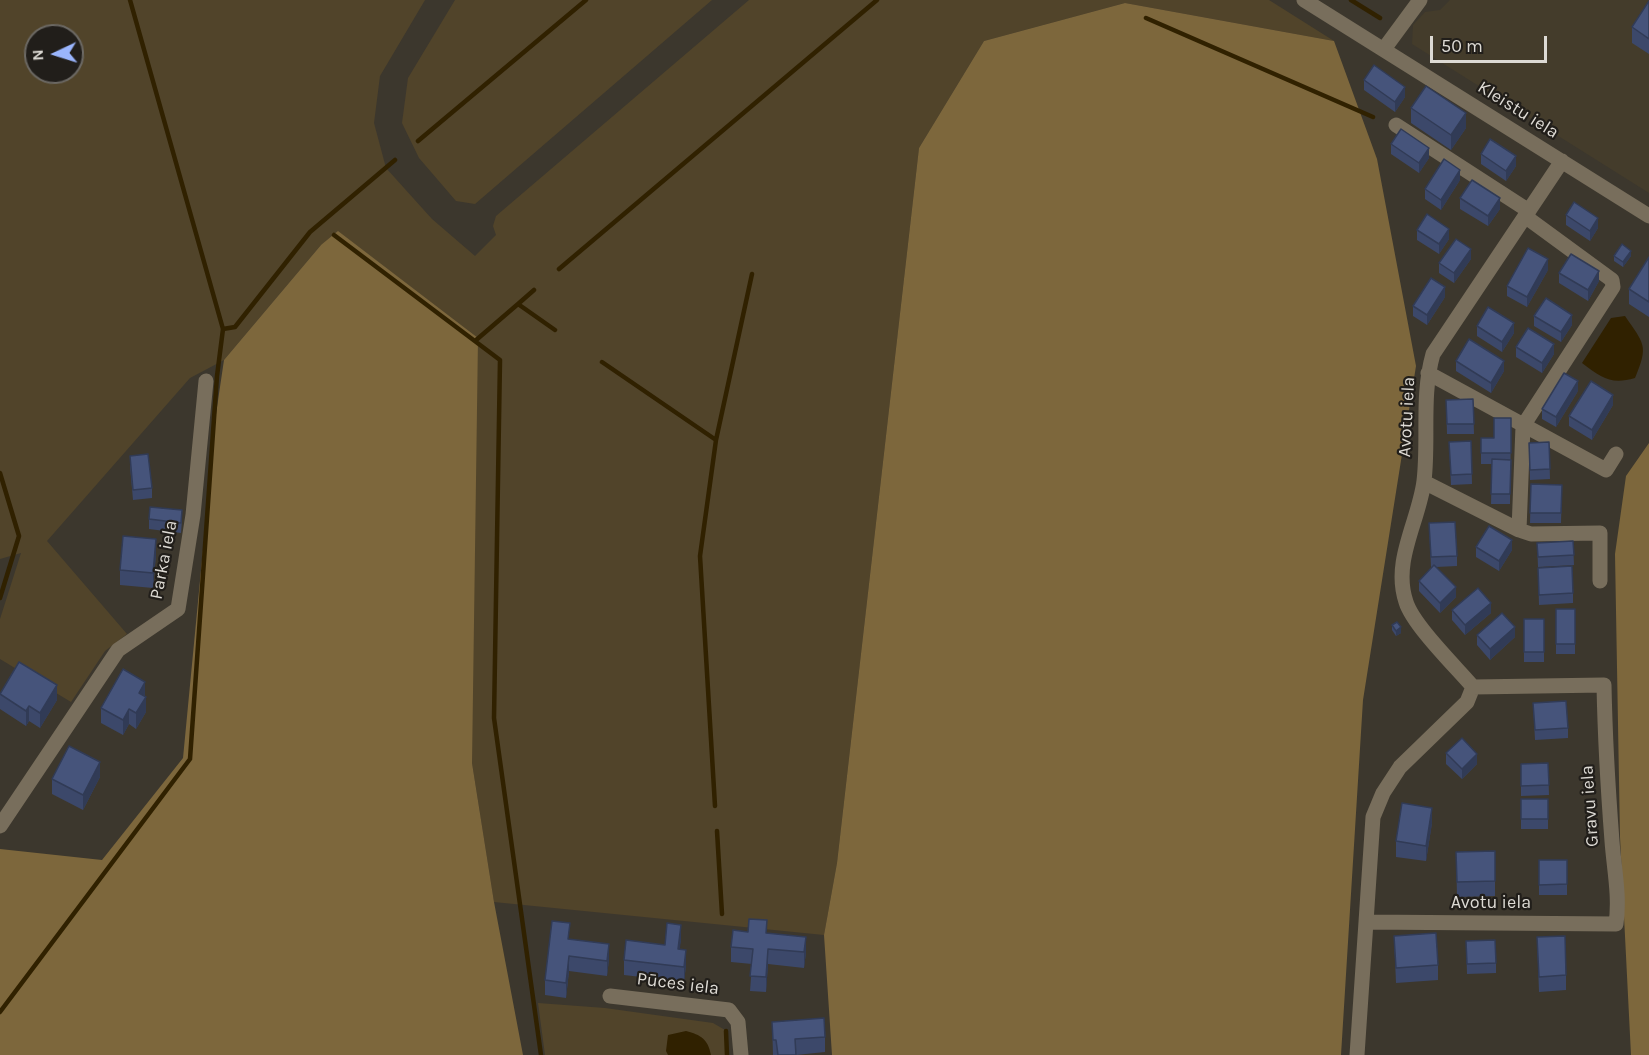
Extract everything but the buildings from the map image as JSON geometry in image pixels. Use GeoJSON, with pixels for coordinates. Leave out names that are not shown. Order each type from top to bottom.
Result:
{"type":"FeatureCollection","features":[{"type":"Feature","properties":{"kind":"street","name":"Kleistu iela"},"geometry":{"type":"LineString","coordinates":[[1304,0],[1649,216]]}},
{"type":"Feature","properties":{"kind":"street"},"geometry":{"type":"LineString","coordinates":[[1384,49],[1420,0]]}},
{"type":"Feature","properties":{"kind":"street"},"geometry":{"type":"LineString","coordinates":[[1396,125],[1527,214],[1612,280],[1613,287],[1523,426],[1519,530]]}},
{"type":"Feature","properties":{"kind":"street","name":"Avotu iela"},"geometry":{"type":"LineString","coordinates":[[1473,687],[1416,620],[1404,595],[1402,565],[1424,482],[1428,373],[1433,354],[1562,161]]}},
{"type":"Feature","properties":{"kind":"street"},"geometry":{"type":"LineString","coordinates":[[1428,373],[1606,470],[1616,454]]}},
{"type":"Feature","properties":{"kind":"street","name":"Parka iela"},"geometry":{"type":"LineString","coordinates":[[0,826],[118,650],[178,609],[193,515],[206,381]]}},
{"type":"Feature","properties":{"kind":"street"},"geometry":{"type":"LineString","coordinates":[[1424,482],[1531,534],[1600,533],[1600,581]]}},
{"type":"Feature","properties":{"kind":"street","name":"Gravu iela"},"geometry":{"type":"LineString","coordinates":[[1473,687],[1604,685],[1605,748],[1619,904],[1616,924]]}},
{"type":"Feature","properties":{"kind":"street"},"geometry":{"type":"LineString","coordinates":[[1357,1055],[1373,817],[1383,793],[1400,767],[1467,702],[1473,687]]}},
{"type":"Feature","properties":{"kind":"street","name":"Avotu iela"},"geometry":{"type":"LineString","coordinates":[[1366,922],[1616,924]]}},
{"type":"Feature","properties":{"kind":"street","name":"Pūces iela"},"geometry":{"type":"LineString","coordinates":[[610,996],[729,1010],[738,1022],[741,1055]]}},
{"type":"Feature","properties":{"kind":"shaded area"},"geometry":{"type":"Polygon","coordinates":[[[0,0],[425,0],[380,76],[374,123],[386,168],[432,219],[475,256],[496,235],[493,226],[496,216],[749,0],[1269,0],[1334,41],[1125,3],[984,41],[919,148],[837,863],[824,935],[494,902],[472,763],[321,245],[224,360],[190,378],[47,541],[127,634],[105,651],[71,702],[0,659],[0,619],[21,553],[0,559],[0,0]]]}},
{"type":"Feature","properties":{"kind":"shaded area"},"geometry":{"type":"Polygon","coordinates":[[[455,0],[712,0],[475,204],[456,201],[419,158],[402,123],[408,78],[455,0]]]}},
{"type":"Feature","properties":{"kind":"shaded area"},"geometry":{"type":"Polygon","coordinates":[[[1450,0],[1649,0],[1649,193],[1412,44],[1413,25],[1425,12],[1440,10],[1450,0]]]}},
{"type":"Feature","properties":{"kind":"shaded area"},"geometry":{"type":"Polygon","coordinates":[[[1125,3],[1334,41],[1377,159],[1416,366],[1363,700],[1341,1055],[832,1055],[824,935],[837,863],[919,148],[984,41],[1125,3]]]}},
{"type":"Feature","properties":{"kind":"shaded area"},"geometry":{"type":"Polygon","coordinates":[[[338,231],[478,338],[472,763],[494,902],[523,1055],[0,1055],[0,849],[102,860],[183,758],[216,414],[224,360],[321,245],[338,231]]]}},
{"type":"Feature","properties":{"kind":"shaded area"},"geometry":{"type":"Polygon","coordinates":[[[1625,316],[1640,339],[1642,358],[1635,378],[1619,381],[1607,379],[1582,363],[1611,318],[1625,316]]]}},
{"type":"Feature","properties":{"kind":"shaded area"},"geometry":{"type":"Polygon","coordinates":[[[1649,443],[1649,1055],[1631,1055],[1620,837],[1615,554],[1626,476],[1649,443]]]}},
{"type":"Feature","properties":{"kind":"shaded area"},"geometry":{"type":"Polygon","coordinates":[[[538,1003],[605,1008],[713,1023],[725,1030],[725,1055],[545,1055],[538,1003]]]}},
{"type":"Feature","properties":{"kind":"shaded area"},"geometry":{"type":"Polygon","coordinates":[[[686,1031],[703,1038],[711,1055],[668,1055],[666,1051],[668,1035],[686,1031]]]}},
{"type":"Feature","properties":{"kind":"waterway"},"geometry":{"type":"LineString","coordinates":[[0,1012],[190,759],[217,376],[223,329],[130,0]]}},
{"type":"Feature","properties":{"kind":"waterway"},"geometry":{"type":"LineString","coordinates":[[418,141],[586,0]]}},
{"type":"Feature","properties":{"kind":"waterway"},"geometry":{"type":"LineString","coordinates":[[559,269],[877,0]]}},
{"type":"Feature","properties":{"kind":"waterway"},"geometry":{"type":"LineString","coordinates":[[1351,0],[1380,18]]}},
{"type":"Feature","properties":{"kind":"waterway"},"geometry":{"type":"LineString","coordinates":[[1146,18],[1373,117]]}},
{"type":"Feature","properties":{"kind":"waterway"},"geometry":{"type":"LineString","coordinates":[[223,329],[235,327],[310,232],[395,160]]}},
{"type":"Feature","properties":{"kind":"waterway"},"geometry":{"type":"LineString","coordinates":[[334,235],[500,360],[494,718],[541,1055]]}},
{"type":"Feature","properties":{"kind":"waterway"},"geometry":{"type":"LineString","coordinates":[[716,440],[752,274]]}},
{"type":"Feature","properties":{"kind":"waterway"},"geometry":{"type":"LineString","coordinates":[[518,304],[534,290]]}},
{"type":"Feature","properties":{"kind":"waterway"},"geometry":{"type":"LineString","coordinates":[[475,341],[518,304],[555,330]]}},
{"type":"Feature","properties":{"kind":"waterway"},"geometry":{"type":"LineString","coordinates":[[602,362],[716,440],[700,556],[715,806]]}},
{"type":"Feature","properties":{"kind":"waterway"},"geometry":{"type":"LineString","coordinates":[[0,473],[19,536],[0,598]]}},
{"type":"Feature","properties":{"kind":"waterway"},"geometry":{"type":"LineString","coordinates":[[717,831],[722,914]]}},
{"type":"Feature","properties":{"kind":"waterway"},"geometry":{"type":"LineString","coordinates":[[726,1031],[727,1055]]}}]}
